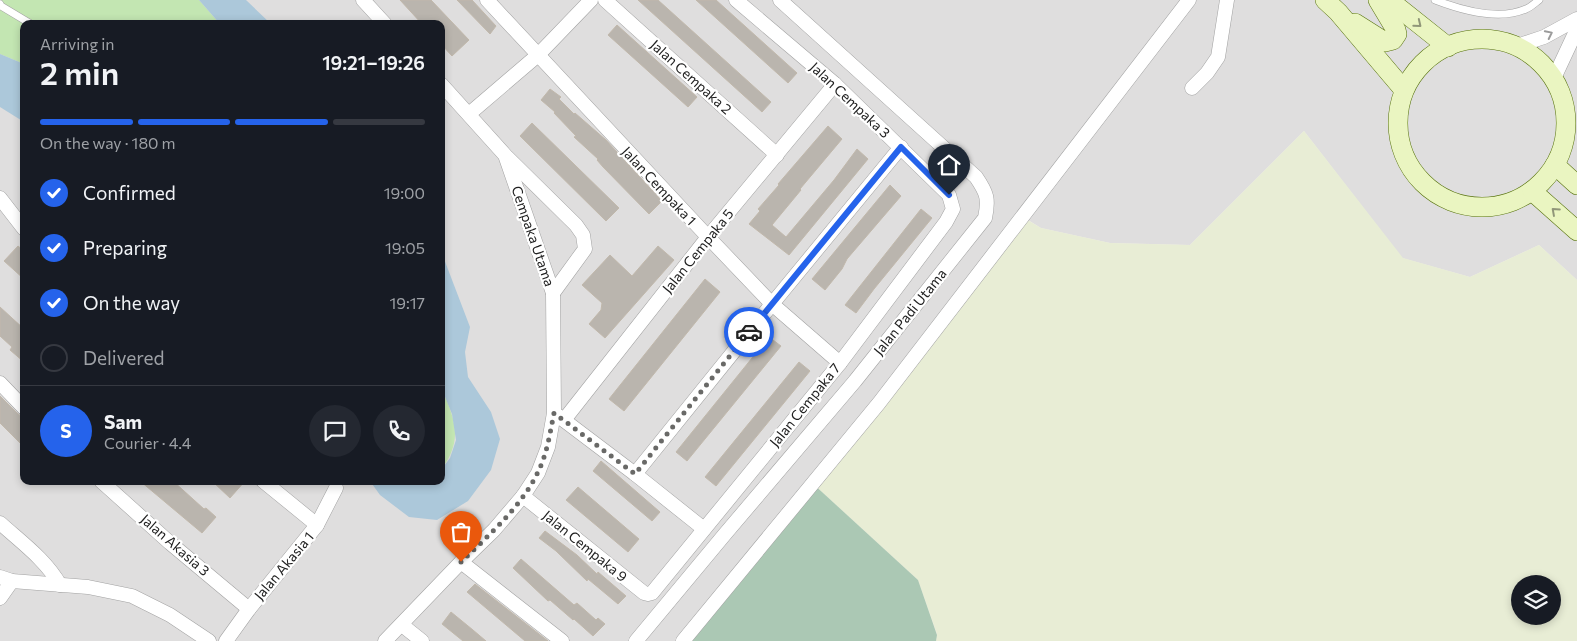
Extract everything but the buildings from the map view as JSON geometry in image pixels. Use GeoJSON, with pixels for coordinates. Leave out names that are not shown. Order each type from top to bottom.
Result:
{"type":"FeatureCollection","features":[{"type":"Feature","properties":{"kind":"street"},"geometry":{"type":"LineString","coordinates":[[363,0],[381,20]]}},
{"type":"Feature","properties":{"kind":"street","name":"Jalan Cempaka 1"},"geometry":{"type":"LineString","coordinates":[[487,0],[708,238],[772,304],[840,362]]}},
{"type":"Feature","properties":{"kind":"street"},"geometry":{"type":"LineString","coordinates":[[469,114],[538,55],[591,0]]}},
{"type":"Feature","properties":{"kind":"street","name":"Jalan Cempaka 2"},"geometry":{"type":"LineString","coordinates":[[605,0],[777,154]]}},
{"type":"Feature","properties":{"kind":"street","name":"Jalan Cempaka 3"},"geometry":{"type":"LineString","coordinates":[[736,0],[835,84],[901,147],[949,195],[952,208]]}},
{"type":"Feature","properties":{"kind":"street","name":"Jalan Padi Utama"},"geometry":{"type":"LineString","coordinates":[[636,641],[855,381],[985,218],[988,204],[986,191],[976,177],[780,0]]}},
{"type":"Feature","properties":{"kind":"street"},"geometry":{"type":"LineString","coordinates":[[683,641],[878,403],[1189,0]]}},
{"type":"Feature","properties":{"kind":"street"},"geometry":{"type":"LineString","coordinates":[[1192,88],[1207,73],[1218,57],[1227,0]]}},
{"type":"Feature","properties":{"kind":"street"},"geometry":{"type":"LineString","coordinates":[[1331,6],[1389,43],[1396,37],[1396,30],[1378,0]]}},
{"type":"Feature","properties":{"kind":"street"},"geometry":{"type":"LineString","coordinates":[[1389,0],[1448,47]]}},
{"type":"Feature","properties":{"kind":"street"},"geometry":{"type":"LineString","coordinates":[[1331,6],[1404,90]]}},
{"type":"Feature","properties":{"kind":"street"},"geometry":{"type":"LineString","coordinates":[[1520,45],[1537,58],[1555,76],[1564,108],[1565,137],[1555,165],[1532,191],[1504,206],[1472,208],[1442,199],[1418,180],[1402,152],[1397,121],[1404,90],[1412,77],[1422,65],[1448,47],[1467,41],[1487,40],[1520,45],[1544,37],[1577,19]]}},
{"type":"Feature","properties":{"kind":"street"},"geometry":{"type":"LineString","coordinates":[[1555,76],[1577,29]]}},
{"type":"Feature","properties":{"kind":"street","name":"Jalan Cempaka 5"},"geometry":{"type":"LineString","coordinates":[[559,417],[835,84]]}},
{"type":"Feature","properties":{"kind":"street","name":"Cempaka Utama"},"geometry":{"type":"LineString","coordinates":[[385,641],[494,530],[523,496],[538,473],[559,417],[553,293],[505,155],[445,88]]}},
{"type":"Feature","properties":{"kind":"street"},"geometry":{"type":"LineString","coordinates":[[635,474],[901,147]]}},
{"type":"Feature","properties":{"kind":"street"},"geometry":{"type":"LineString","coordinates":[[505,155],[576,225],[583,235],[585,249],[553,293]]}},
{"type":"Feature","properties":{"kind":"street"},"geometry":{"type":"LineString","coordinates":[[1555,165],[1577,185]]}},
{"type":"Feature","properties":{"kind":"street"},"geometry":{"type":"LineString","coordinates":[[1532,191],[1577,231]]}},
{"type":"Feature","properties":{"kind":"street"},"geometry":{"type":"LineString","coordinates":[[0,198],[20,224]]}},
{"type":"Feature","properties":{"kind":"street","name":"Jalan Cempaka 7"},"geometry":{"type":"LineString","coordinates":[[648,594],[652,593],[840,362],[946,222],[952,208]]}},
{"type":"Feature","properties":{"kind":"street"},"geometry":{"type":"LineString","coordinates":[[0,383],[20,404]]}},
{"type":"Feature","properties":{"kind":"street"},"geometry":{"type":"LineString","coordinates":[[559,417],[704,529]]}},
{"type":"Feature","properties":{"kind":"street","name":"Jalan Akasia 3"},"geometry":{"type":"LineString","coordinates":[[106,485],[249,609]]}},
{"type":"Feature","properties":{"kind":"street"},"geometry":{"type":"LineString","coordinates":[[268,485],[318,525]]}},
{"type":"Feature","properties":{"kind":"street","name":"Jalan Akasia 1"},"geometry":{"type":"LineString","coordinates":[[226,641],[249,609],[318,525],[336,488]]}},
{"type":"Feature","properties":{"kind":"street","name":"Jalan Cempaka 9"},"geometry":{"type":"LineString","coordinates":[[523,496],[644,593],[648,594]]}},
{"type":"Feature","properties":{"kind":"street"},"geometry":{"type":"LineString","coordinates":[[0,523],[40,559],[53,573],[60,585]]}},
{"type":"Feature","properties":{"kind":"street"},"geometry":{"type":"LineString","coordinates":[[461,562],[562,641]]}},
{"type":"Feature","properties":{"kind":"street"},"geometry":{"type":"LineString","coordinates":[[0,598],[6,579],[88,587],[132,596],[170,615],[209,641]]}},
{"type":"Feature","properties":{"kind":"street"},"geometry":{"type":"LineString","coordinates":[[402,625],[422,641]]}},
{"type":"Feature","properties":{"kind":"lane"},"geometry":{"type":"LineString","coordinates":[[1435,0],[1461,9],[1497,14],[1526,9],[1534,1]]}},
{"type":"Feature","properties":{"kind":"lane"},"geometry":{"type":"LineString","coordinates":[[0,4],[11,14],[23,20]]}},
{"type":"Feature","properties":{"kind":"shaded area"},"geometry":{"type":"Polygon","coordinates":[[[0,0],[1577,0],[1577,280],[1539,245],[1470,277],[1402,258],[1304,131],[1190,245],[1110,243],[1041,228],[1020,215],[876,402],[678,641],[0,641],[0,0]]]}},
{"type":"Feature","properties":{"kind":"green space"},"geometry":{"type":"Polygon","coordinates":[[[0,0],[199,0],[216,20],[20,20],[20,62],[0,54],[0,0]]]}},
{"type":"Feature","properties":{"kind":"green space"},"geometry":{"type":"Polygon","coordinates":[[[1304,131],[1403,258],[1470,277],[1539,245],[1577,280],[1577,641],[936,641],[937,634],[918,580],[810,481],[1019,215],[1041,228],[1110,243],[1190,245],[1304,131]]]}},
{"type":"Feature","properties":{"kind":"green space"},"geometry":{"type":"Polygon","coordinates":[[[445,397],[455,429],[453,449],[445,464],[445,397]]]}},
{"type":"Feature","properties":{"kind":"green space"},"geometry":{"type":"Polygon","coordinates":[[[810,481],[918,580],[937,635],[936,641],[678,641],[810,481]]]}},
{"type":"Feature","properties":{"kind":"water"},"geometry":{"type":"Polygon","coordinates":[[[199,0],[246,0],[267,20],[216,20],[199,0]]]}},
{"type":"Feature","properties":{"kind":"water"},"geometry":{"type":"Polygon","coordinates":[[[0,54],[20,62],[20,120],[0,107],[0,54]]]}},
{"type":"Feature","properties":{"kind":"water"},"geometry":{"type":"Polygon","coordinates":[[[445,261],[470,327],[465,352],[468,377],[491,412],[500,439],[491,470],[468,501],[437,520],[409,517],[380,495],[373,485],[445,485],[445,465],[450,458],[456,440],[452,414],[445,397],[445,261]]]}},
{"type":"Feature","properties":{"kind":"way so far"},"geometry":{"type":"LineString","coordinates":[[461,562],[494,530],[523,496],[538,473],[548,447],[554,413],[635,474],[749,332]]}},
{"type":"Feature","properties":{"kind":"route"},"geometry":{"type":"LineString","coordinates":[[749,332],[901,147],[949,195]]}}]}
